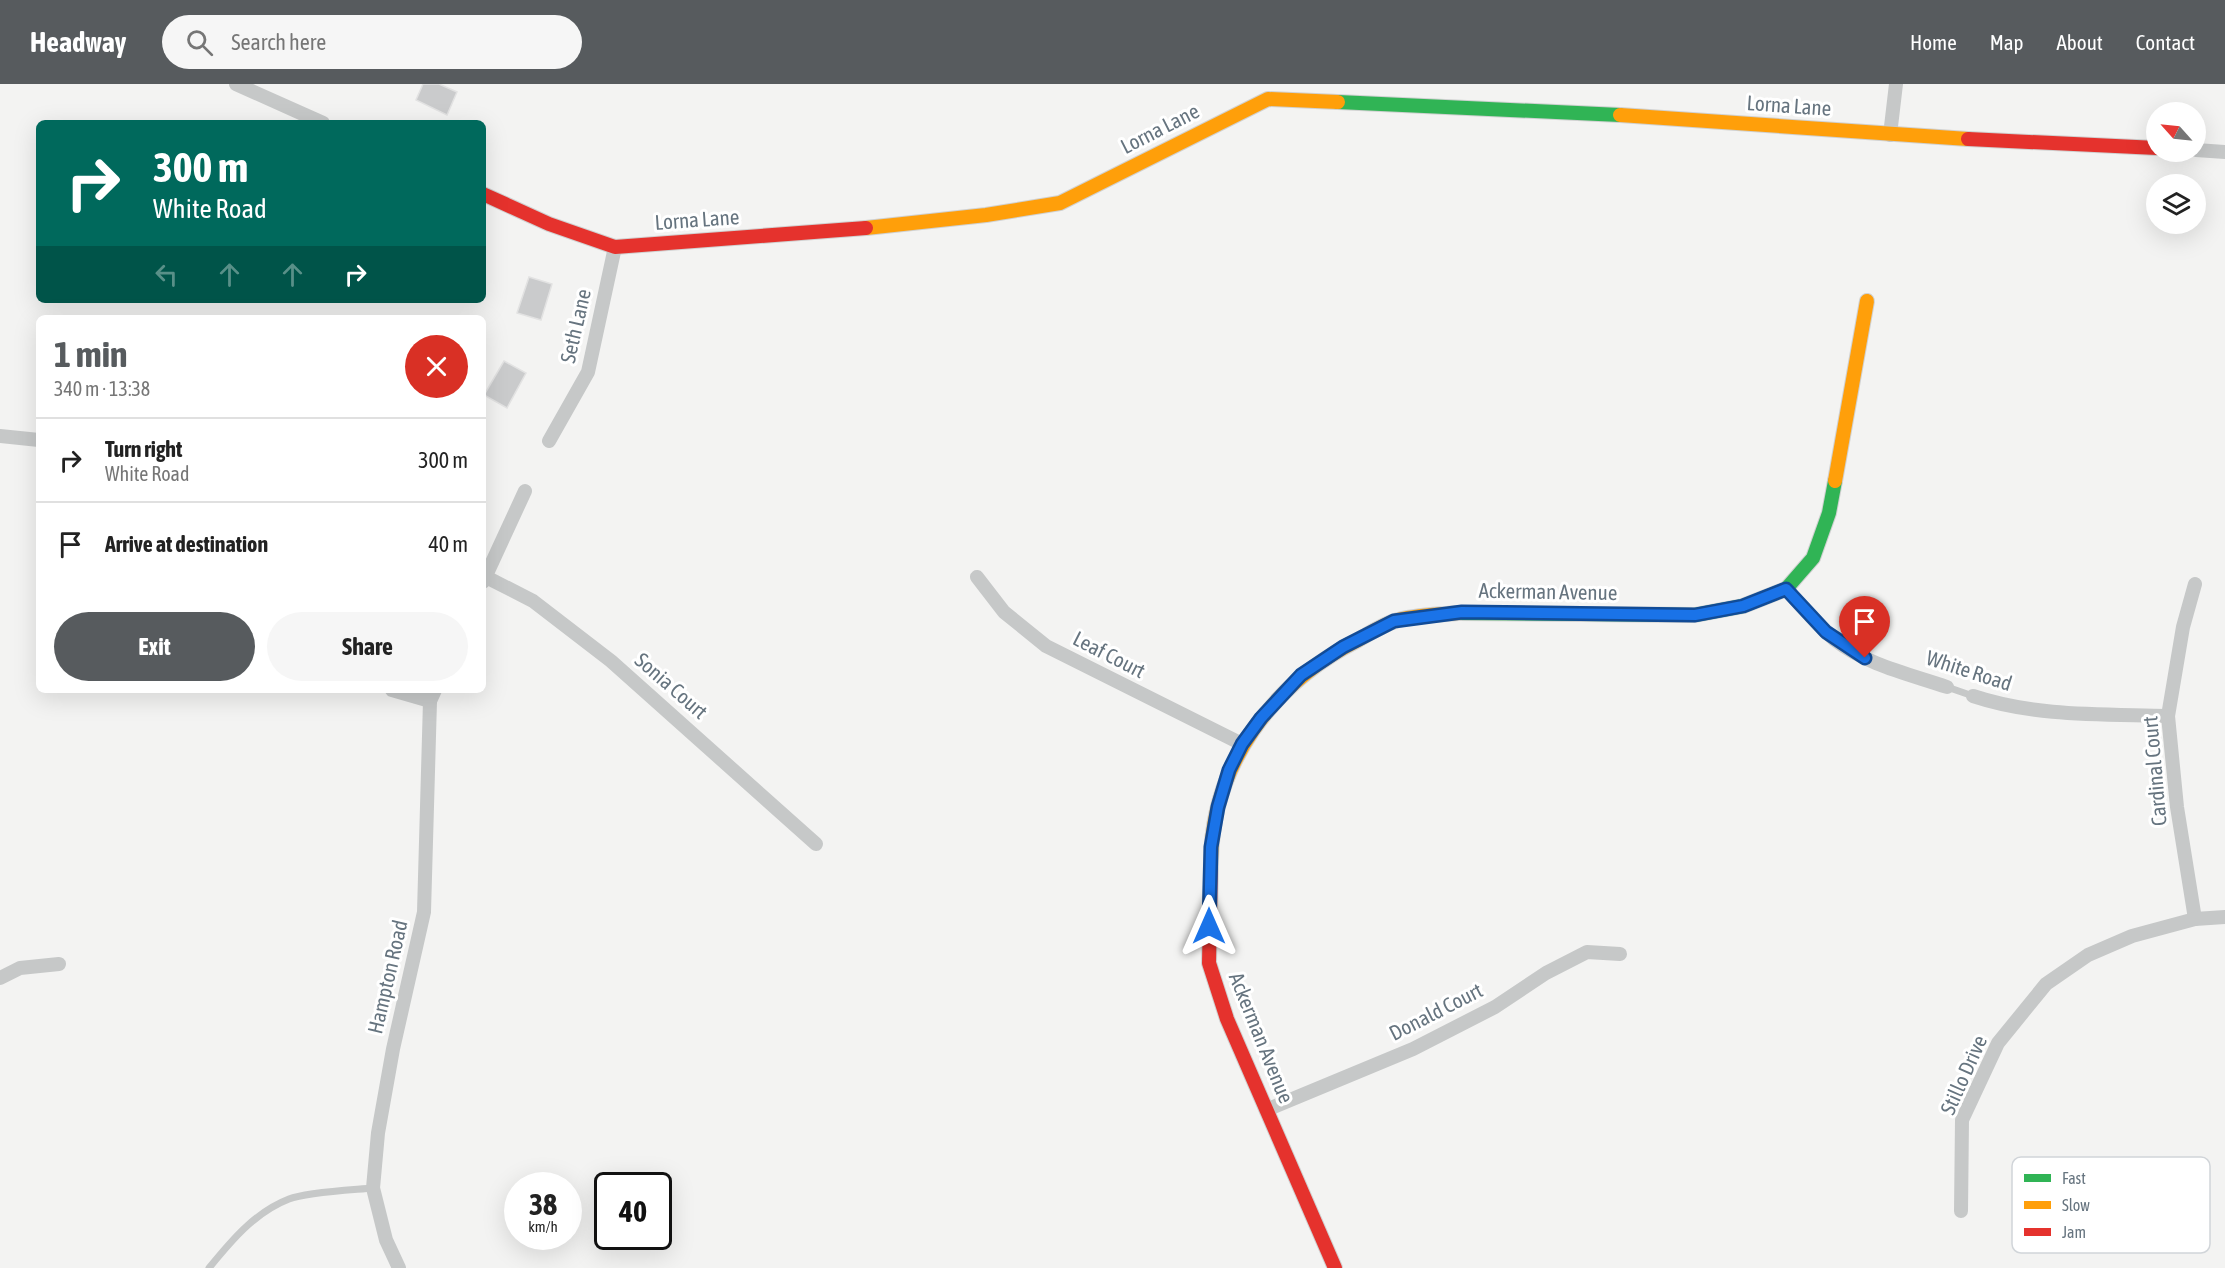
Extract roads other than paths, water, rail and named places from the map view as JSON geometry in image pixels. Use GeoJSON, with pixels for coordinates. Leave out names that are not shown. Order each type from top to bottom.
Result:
{"type":"FeatureCollection","features":[{"type":"Feature","properties":{"kind":"street"},"geometry":{"type":"LineString","coordinates":[[236,84],[316,120]]}},
{"type":"Feature","properties":{"kind":"street"},"geometry":{"type":"LineString","coordinates":[[1890,135],[1896,84]]}},
{"type":"Feature","properties":{"kind":"street","name":"Lorna Lane"},"geometry":{"type":"LineString","coordinates":[[486,195],[549,224],[615,247],[833,231],[986,215],[1060,203],[1268,99],[1564,110],[1890,135],[2146,147]]}},
{"type":"Feature","properties":{"kind":"street"},"geometry":{"type":"LineString","coordinates":[[2206,151],[2225,152]]}},
{"type":"Feature","properties":{"kind":"street","name":"Seth Lane"},"geometry":{"type":"LineString","coordinates":[[549,441],[588,372],[615,247]]}},
{"type":"Feature","properties":{"kind":"street","name":"Ackerman Avenue"},"geometry":{"type":"LineString","coordinates":[[1335,1268],[1227,1019],[1209,963],[1211,847],[1218,807],[1229,770],[1242,744],[1261,718],[1301,675],[1343,647],[1394,621],[1462,612],[1695,615],[1743,606],[1786,589],[1813,558],[1829,513],[1867,301]]}},
{"type":"Feature","properties":{"kind":"street"},"geometry":{"type":"LineString","coordinates":[[0,436],[36,440]]}},
{"type":"Feature","properties":{"kind":"street"},"geometry":{"type":"LineString","coordinates":[[486,575],[525,491]]}},
{"type":"Feature","properties":{"kind":"street","name":"Leaf Court"},"geometry":{"type":"LineString","coordinates":[[977,577],[1004,612],[1046,646],[1242,744]]}},
{"type":"Feature","properties":{"kind":"street","name":"Sonia Court"},"geometry":{"type":"LineString","coordinates":[[486,580],[533,601],[611,662],[816,844]]}},
{"type":"Feature","properties":{"kind":"street","name":"Cardinal Court"},"geometry":{"type":"LineString","coordinates":[[2195,584],[2183,627],[2168,716],[2178,807],[2195,919]]}},
{"type":"Feature","properties":{"kind":"street","name":"White Road"},"geometry":{"type":"LineString","coordinates":[[1786,589],[1821,627],[1848,649],[1883,665],[1947,687]]}},
{"type":"Feature","properties":{"kind":"street"},"geometry":{"type":"LineString","coordinates":[[412,693],[432,696]]}},
{"type":"Feature","properties":{"kind":"street","name":"Hampton Road"},"geometry":{"type":"LineString","coordinates":[[399,1268],[386,1240],[373,1188],[378,1133],[393,1049],[424,912],[432,696]]}},
{"type":"Feature","properties":{"kind":"street","name":"White Road"},"geometry":{"type":"LineString","coordinates":[[1973,696],[2006,706],[2039,712],[2168,716]]}},
{"type":"Feature","properties":{"kind":"street","name":"Stillo Drive"},"geometry":{"type":"LineString","coordinates":[[1961,1211],[1962,1120],[1998,1043],[2046,984],[2088,955],[2133,936],[2195,919],[2225,917]]}},
{"type":"Feature","properties":{"kind":"street","name":"Donald Court"},"geometry":{"type":"LineString","coordinates":[[1266,1110],[1413,1049],[1495,1007],[1546,973],[1587,952],[1620,954]]}},
{"type":"Feature","properties":{"kind":"street"},"geometry":{"type":"LineString","coordinates":[[0,978],[20,968],[58,964]]}},
{"type":"Feature","properties":{"kind":"lane","name":"White Road"},"geometry":{"type":"LineString","coordinates":[[1947,687],[1973,696]]}},
{"type":"Feature","properties":{"kind":"lane"},"geometry":{"type":"LineString","coordinates":[[209,1268],[234,1237],[257,1217],[290,1198],[373,1188]]}}]}
